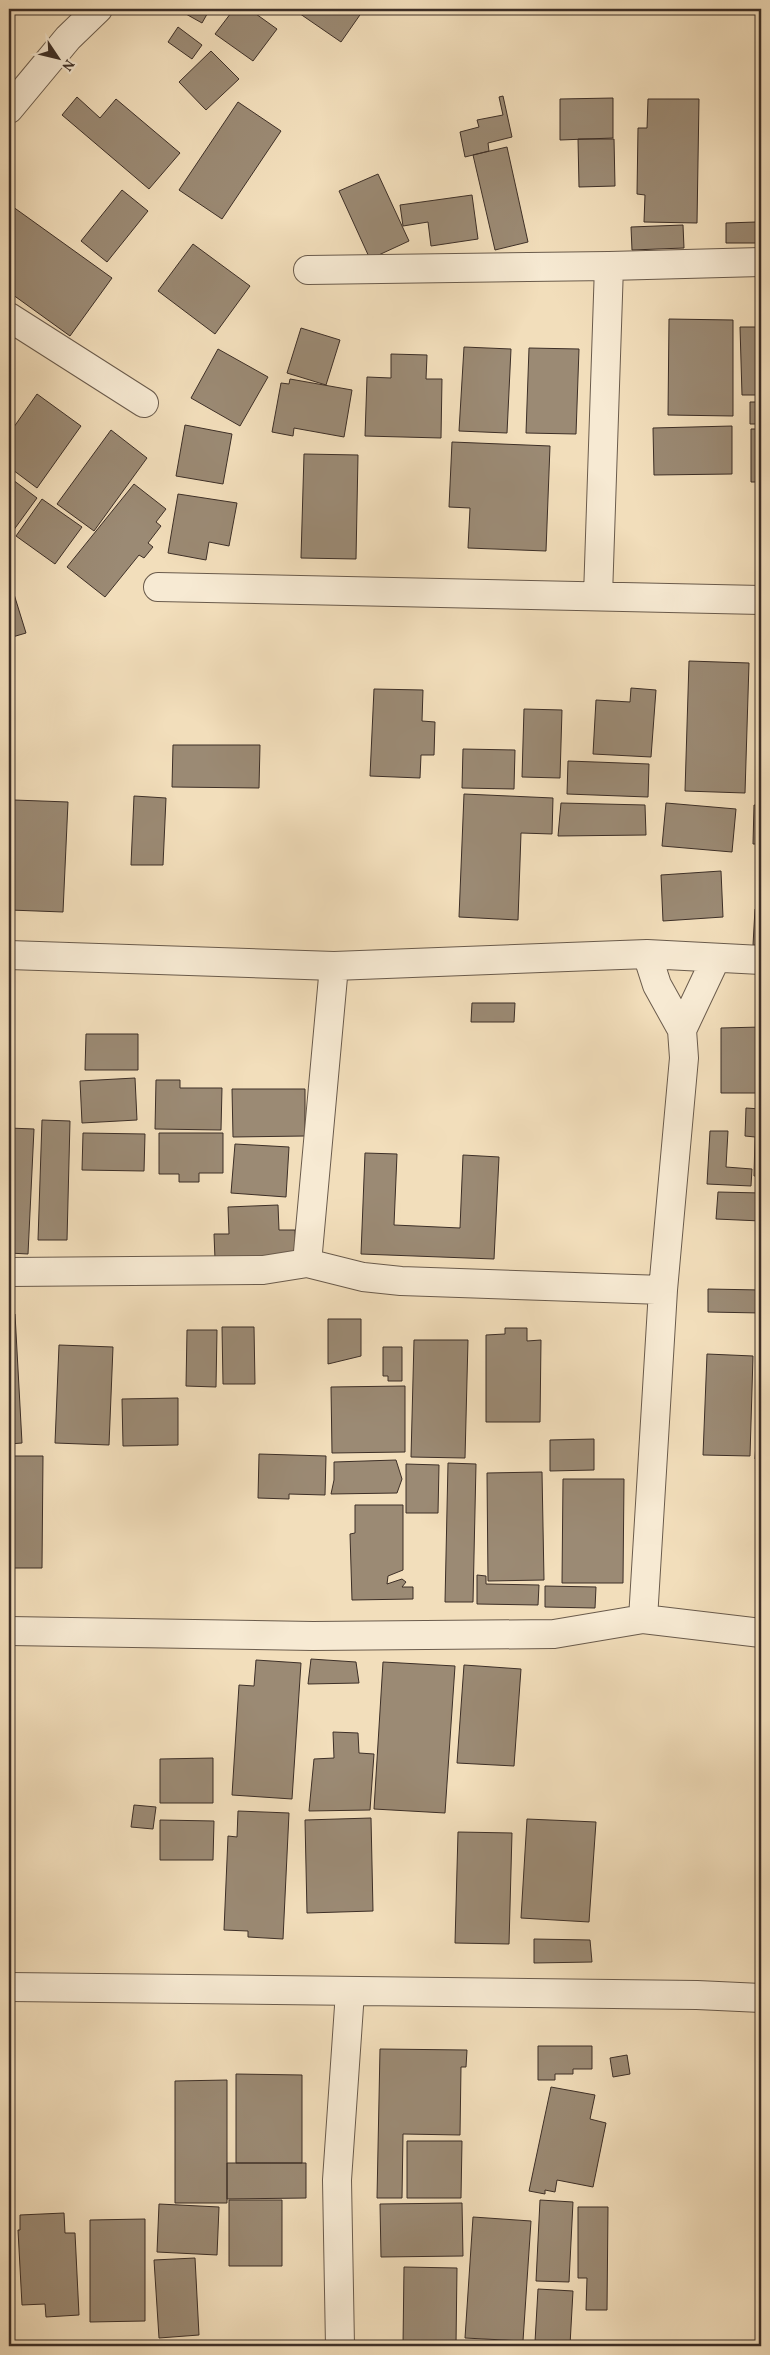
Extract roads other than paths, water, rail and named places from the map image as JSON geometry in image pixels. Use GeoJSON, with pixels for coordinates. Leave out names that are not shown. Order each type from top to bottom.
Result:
{"type":"FeatureCollection","features":[{"type":"Feature","properties":{"kind":"street"},"geometry":{"type":"LineString","coordinates":[[9,109],[68,38],[98,9]]}},
{"type":"Feature","properties":{"kind":"street"},"geometry":{"type":"LineString","coordinates":[[308,270],[761,262]]}},
{"type":"Feature","properties":{"kind":"street"},"geometry":{"type":"LineString","coordinates":[[598,596],[609,266]]}},
{"type":"Feature","properties":{"kind":"street"},"geometry":{"type":"LineString","coordinates":[[9,318],[144,403]]}},
{"type":"Feature","properties":{"kind":"street"},"geometry":{"type":"LineString","coordinates":[[158,587],[761,600]]}},
{"type":"Feature","properties":{"kind":"street"},"geometry":{"type":"LineString","coordinates":[[643,1619],[663,1290],[684,1058],[682,1030],[657,985],[647,954]]}},
{"type":"Feature","properties":{"kind":"street"},"geometry":{"type":"LineString","coordinates":[[9,955],[334,966],[647,954],[761,960]]}},
{"type":"Feature","properties":{"kind":"street"},"geometry":{"type":"LineString","coordinates":[[682,1030],[716,958]]}},
{"type":"Feature","properties":{"kind":"street"},"geometry":{"type":"LineString","coordinates":[[307,1263],[334,966]]}},
{"type":"Feature","properties":{"kind":"street"},"geometry":{"type":"LineString","coordinates":[[9,1272],[263,1270],[307,1263],[364,1277],[401,1281],[663,1290]]}},
{"type":"Feature","properties":{"kind":"street"},"geometry":{"type":"LineString","coordinates":[[9,1631],[313,1636],[554,1634],[643,1619],[761,1633]]}},
{"type":"Feature","properties":{"kind":"street"},"geometry":{"type":"LineString","coordinates":[[9,1987],[350,1992],[697,1994],[761,1998]]}},
{"type":"Feature","properties":{"kind":"street"},"geometry":{"type":"LineString","coordinates":[[340,2346],[337,2180],[350,1992]]}}]}
